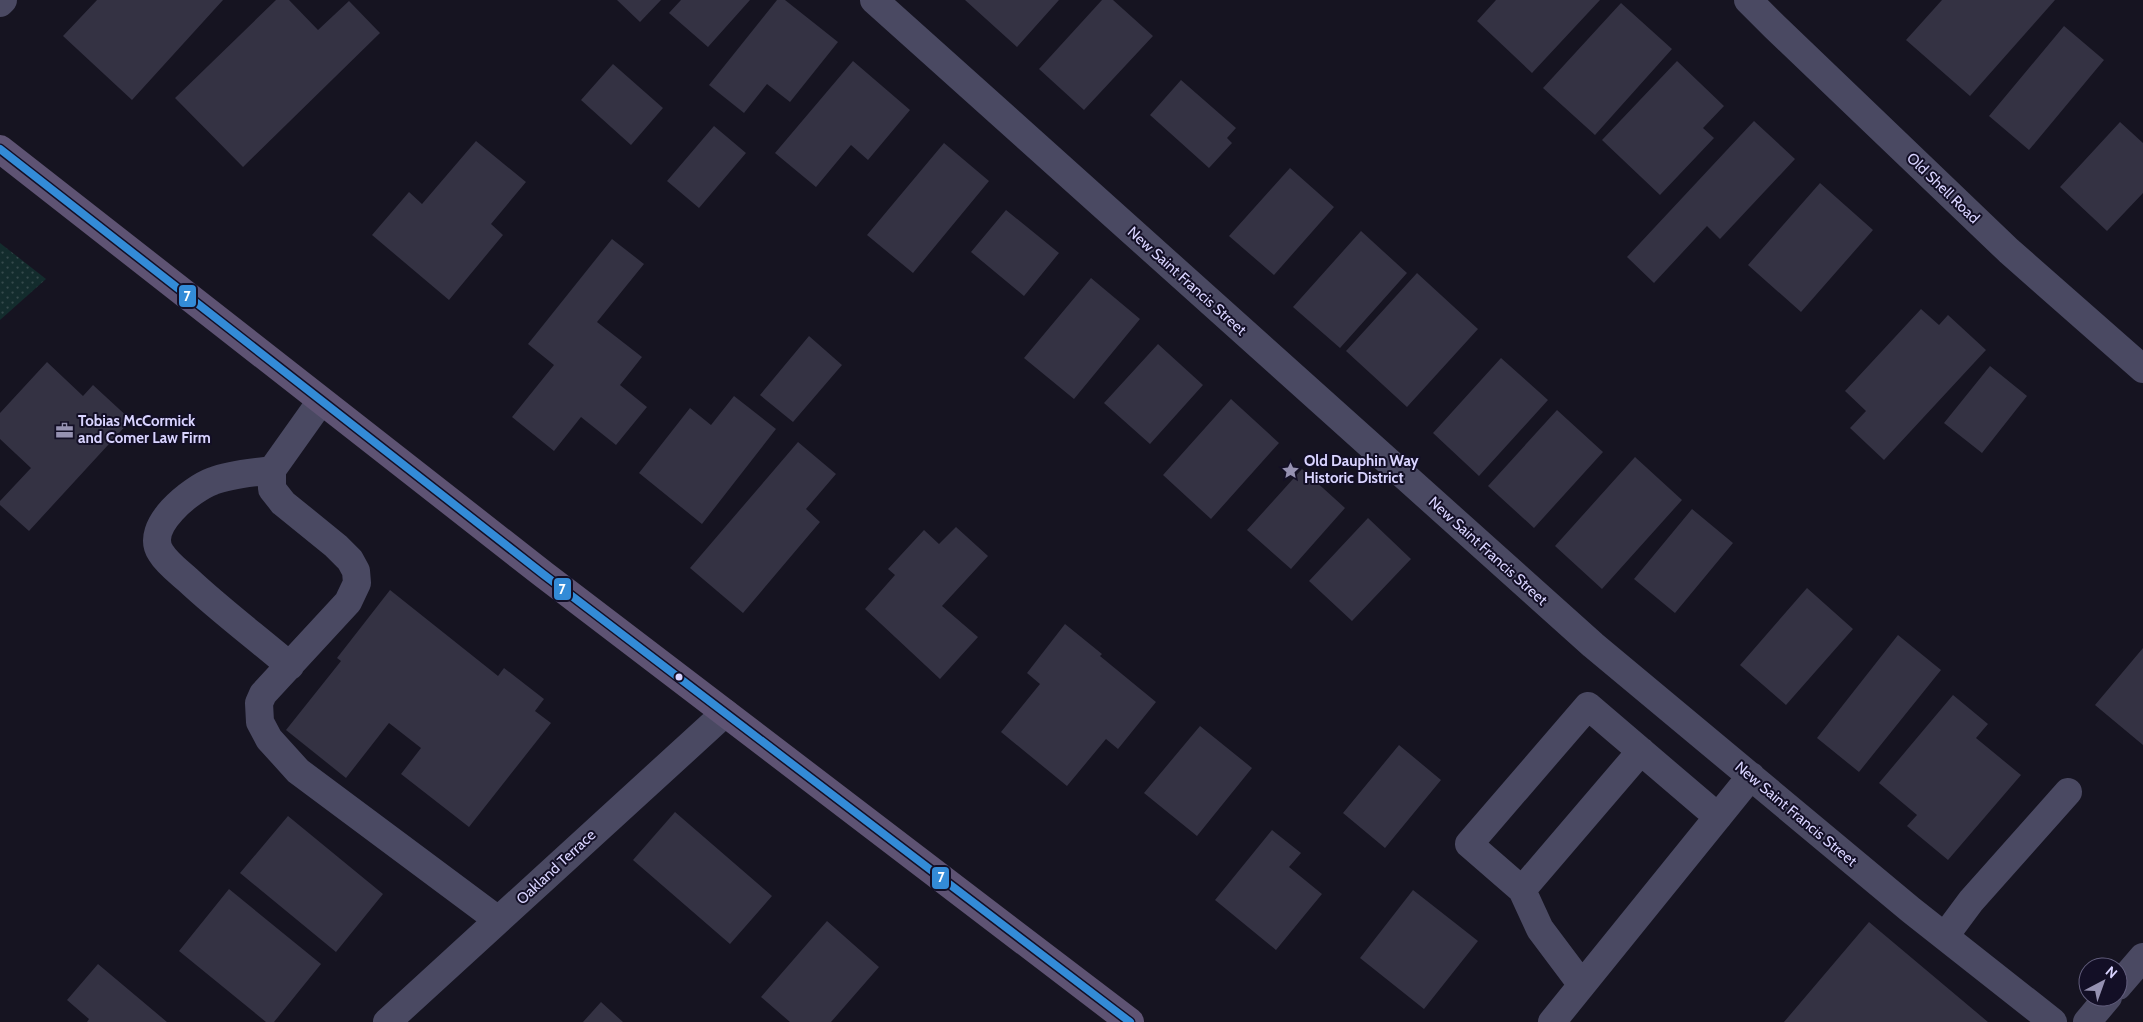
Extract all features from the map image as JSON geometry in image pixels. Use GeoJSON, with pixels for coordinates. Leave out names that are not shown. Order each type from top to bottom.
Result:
{"type":"FeatureCollection","features":[{"type":"Feature","properties":{"kind":"main road"},"geometry":{"type":"LineString","coordinates":[[0,149],[321,401],[1130,1022]]}},
{"type":"Feature","properties":{"kind":"street"},"geometry":{"type":"LineString","coordinates":[[0,3],[3,0]]}},
{"type":"Feature","properties":{"kind":"street","name":"New Saint Francis Street"},"geometry":{"type":"LineString","coordinates":[[874,0],[1593,645],[1945,936],[2053,1022]]}},
{"type":"Feature","properties":{"kind":"street","name":"Old Shell Road"},"geometry":{"type":"LineString","coordinates":[[1748,0],[2009,252],[2143,369]]}},
{"type":"Feature","properties":{"kind":"street"},"geometry":{"type":"LineString","coordinates":[[321,401],[272,470],[272,489],[283,503],[336,546],[350,560],[356,571],[357,583],[348,602],[264,694],[259,702],[260,722],[269,739],[298,771],[498,920]]}},
{"type":"Feature","properties":{"kind":"street"},"geometry":{"type":"LineString","coordinates":[[272,470],[226,477],[204,484],[169,513],[160,526],[156,544],[161,553],[196,588],[290,666]]}},
{"type":"Feature","properties":{"kind":"street"},"geometry":{"type":"LineString","coordinates":[[1582,985],[1540,929],[1522,890],[1469,844],[1588,706],[1718,817]]}},
{"type":"Feature","properties":{"kind":"street","name":"Oakland Terrace"},"geometry":{"type":"LineString","coordinates":[[388,1022],[725,713]]}},
{"type":"Feature","properties":{"kind":"street"},"geometry":{"type":"LineString","coordinates":[[1522,890],[1641,751]]}},
{"type":"Feature","properties":{"kind":"street"},"geometry":{"type":"LineString","coordinates":[[1552,1022],[1751,776]]}},
{"type":"Feature","properties":{"kind":"street"},"geometry":{"type":"LineString","coordinates":[[1945,936],[1970,901],[2068,792]]}},
{"type":"Feature","properties":{"kind":"street"},"geometry":{"type":"LineString","coordinates":[[2128,974],[2143,957]]}},
{"type":"Feature","properties":{"kind":"street"},"geometry":{"type":"LineString","coordinates":[[2087,1022],[2100,1007]]}},
{"type":"Feature","properties":{"kind":"green space"},"geometry":{"type":"Polygon","coordinates":[[[0,243],[46,279],[0,320],[0,243]]]}},
{"type":"Feature","properties":{"kind":"building"},"geometry":{"type":"Polygon","coordinates":[[[97,0],[223,0],[132,100],[63,36],[97,0]]]}},
{"type":"Feature","properties":{"kind":"building"},"geometry":{"type":"Polygon","coordinates":[[[276,0],[289,0],[318,30],[349,1],[380,33],[243,167],[175,98],[276,0]]]}},
{"type":"Feature","properties":{"kind":"building"},"geometry":{"type":"Polygon","coordinates":[[[617,0],[661,0],[640,22],[617,0]]]}},
{"type":"Feature","properties":{"kind":"building"},"geometry":{"type":"Polygon","coordinates":[[[681,0],[750,0],[708,47],[669,13],[681,0]]]}},
{"type":"Feature","properties":{"kind":"building"},"geometry":{"type":"Polygon","coordinates":[[[777,0],[785,0],[838,42],[790,102],[767,84],[744,113],[709,85],[777,0]]]}},
{"type":"Feature","properties":{"kind":"building"},"geometry":{"type":"Polygon","coordinates":[[[965,0],[1059,0],[1017,47],[965,0]]]}},
{"type":"Feature","properties":{"kind":"building"},"geometry":{"type":"Polygon","coordinates":[[[1102,0],[1113,0],[1153,36],[1084,110],[1039,69],[1102,0]]]}},
{"type":"Feature","properties":{"kind":"building"},"geometry":{"type":"Polygon","coordinates":[[[1496,0],[1600,0],[1532,73],[1477,21],[1496,0]]]}},
{"type":"Feature","properties":{"kind":"building"},"geometry":{"type":"Polygon","coordinates":[[[1942,0],[2055,0],[1970,96],[1906,40],[1942,0]]]}},
{"type":"Feature","properties":{"kind":"building"},"geometry":{"type":"Polygon","coordinates":[[[1621,3],[1672,49],[1595,135],[1543,88],[1621,3]]]}},
{"type":"Feature","properties":{"kind":"building"},"geometry":{"type":"Polygon","coordinates":[[[2064,26],[2104,60],[2029,150],[1989,116],[2064,26]]]}},
{"type":"Feature","properties":{"kind":"building"},"geometry":{"type":"Polygon","coordinates":[[[853,61],[910,110],[868,160],[851,145],[816,187],[775,153],[853,61]]]}},
{"type":"Feature","properties":{"kind":"building"},"geometry":{"type":"Polygon","coordinates":[[[1677,61],[1724,106],[1703,128],[1714,138],[1660,195],[1602,140],[1677,61]]]}},
{"type":"Feature","properties":{"kind":"building"},"geometry":{"type":"Polygon","coordinates":[[[613,64],[663,108],[631,145],[581,100],[613,64]]]}},
{"type":"Feature","properties":{"kind":"building"},"geometry":{"type":"Polygon","coordinates":[[[1181,80],[1236,128],[1227,138],[1232,143],[1209,168],[1150,115],[1181,80]]]}},
{"type":"Feature","properties":{"kind":"building"},"geometry":{"type":"Polygon","coordinates":[[[1754,121],[1795,159],[1720,239],[1707,226],[1654,283],[1627,257],[1754,121]]]}},
{"type":"Feature","properties":{"kind":"building"},"geometry":{"type":"Polygon","coordinates":[[[2120,122],[2143,143],[2143,193],[2107,231],[2060,187],[2120,122]]]}},
{"type":"Feature","properties":{"kind":"building"},"geometry":{"type":"Polygon","coordinates":[[[714,126],[746,153],[699,208],[667,181],[714,126]]]}},
{"type":"Feature","properties":{"kind":"building"},"geometry":{"type":"Polygon","coordinates":[[[476,141],[526,182],[491,224],[503,235],[449,300],[372,235],[409,192],[422,204],[476,141]]]}},
{"type":"Feature","properties":{"kind":"building"},"geometry":{"type":"Polygon","coordinates":[[[944,143],[989,181],[913,273],[867,235],[944,143]]]}},
{"type":"Feature","properties":{"kind":"building"},"geometry":{"type":"Polygon","coordinates":[[[1290,168],[1334,207],[1274,275],[1229,236],[1290,168]]]}},
{"type":"Feature","properties":{"kind":"building"},"geometry":{"type":"Polygon","coordinates":[[[1820,183],[1873,230],[1801,312],[1748,265],[1820,183]]]}},
{"type":"Feature","properties":{"kind":"building"},"geometry":{"type":"Polygon","coordinates":[[[1006,210],[1059,253],[1024,296],[971,252],[1006,210]]]}},
{"type":"Feature","properties":{"kind":"building"},"geometry":{"type":"Polygon","coordinates":[[[1361,231],[1407,273],[1340,348],[1293,307],[1361,231]]]}},
{"type":"Feature","properties":{"kind":"building"},"geometry":{"type":"Polygon","coordinates":[[[612,239],[644,264],[597,322],[642,357],[620,385],[647,407],[616,445],[581,417],[554,451],[512,417],[554,365],[528,344],[612,239]]]}},
{"type":"Feature","properties":{"kind":"building"},"geometry":{"type":"Polygon","coordinates":[[[1417,273],[1478,329],[1407,407],[1346,351],[1417,273]]]}},
{"type":"Feature","properties":{"kind":"building"},"geometry":{"type":"Polygon","coordinates":[[[1091,278],[1140,319],[1074,399],[1024,358],[1091,278]]]}},
{"type":"Feature","properties":{"kind":"building"},"geometry":{"type":"Polygon","coordinates":[[[1921,309],[1939,325],[1948,315],[1986,350],[1884,460],[1850,428],[1866,411],[1845,391],[1921,309]]]}},
{"type":"Feature","properties":{"kind":"building"},"geometry":{"type":"Polygon","coordinates":[[[809,336],[842,365],[793,422],[760,395],[809,336]]]}},
{"type":"Feature","properties":{"kind":"building"},"geometry":{"type":"Polygon","coordinates":[[[1158,344],[1203,385],[1150,444],[1104,403],[1158,344]]]}},
{"type":"Feature","properties":{"kind":"building"},"geometry":{"type":"Polygon","coordinates":[[[1501,358],[1548,400],[1479,476],[1433,433],[1501,358]]]}},
{"type":"Feature","properties":{"kind":"building"},"geometry":{"type":"Polygon","coordinates":[[[47,362],[83,396],[93,385],[131,420],[29,531],[0,505],[0,501],[31,468],[0,439],[0,413],[47,362]]]}},
{"type":"Feature","properties":{"kind":"building"},"geometry":{"type":"Polygon","coordinates":[[[1990,366],[2027,396],[1982,453],[1944,423],[1990,366]]]}},
{"type":"Feature","properties":{"kind":"building"},"geometry":{"type":"Polygon","coordinates":[[[734,396],[776,429],[702,524],[639,473],[690,408],[711,425],[734,396]]]}},
{"type":"Feature","properties":{"kind":"building"},"geometry":{"type":"Polygon","coordinates":[[[1231,399],[1279,443],[1211,519],[1163,475],[1231,399]]]}},
{"type":"Feature","properties":{"kind":"building"},"geometry":{"type":"Polygon","coordinates":[[[1557,410],[1603,452],[1534,528],[1488,486],[1557,410]]]}},
{"type":"Feature","properties":{"kind":"building"},"geometry":{"type":"Polygon","coordinates":[[[798,442],[836,474],[806,509],[820,522],[743,613],[690,568],[798,442]]]}},
{"type":"Feature","properties":{"kind":"building"},"geometry":{"type":"Polygon","coordinates":[[[1635,457],[1682,500],[1602,589],[1555,546],[1635,457]]]}},
{"type":"Feature","properties":{"kind":"building"},"geometry":{"type":"Polygon","coordinates":[[[1302,469],[1345,508],[1291,569],[1247,530],[1302,469]]]}},
{"type":"Feature","properties":{"kind":"building"},"geometry":{"type":"Polygon","coordinates":[[[1692,509],[1733,543],[1675,613],[1634,579],[1692,509]]]}},
{"type":"Feature","properties":{"kind":"building"},"geometry":{"type":"Polygon","coordinates":[[[1368,518],[1411,559],[1352,621],[1309,581],[1368,518]]]}},
{"type":"Feature","properties":{"kind":"building"},"geometry":{"type":"Polygon","coordinates":[[[956,527],[988,556],[942,606],[978,637],[940,679],[865,609],[895,575],[888,569],[924,530],[939,544],[956,527]]]}},
{"type":"Feature","properties":{"kind":"building"},"geometry":{"type":"Polygon","coordinates":[[[1807,588],[1853,629],[1786,705],[1740,665],[1807,588]]]}},
{"type":"Feature","properties":{"kind":"building"},"geometry":{"type":"Polygon","coordinates":[[[390,590],[498,676],[504,668],[544,699],[535,711],[551,723],[469,827],[401,774],[421,748],[389,723],[346,778],[286,730],[341,661],[337,658],[390,590]]]}},
{"type":"Feature","properties":{"kind":"building"},"geometry":{"type":"Polygon","coordinates":[[[1065,624],[1102,654],[1100,656],[1156,702],[1118,749],[1106,739],[1067,786],[1001,732],[1040,684],[1027,673],[1065,624]]]}},
{"type":"Feature","properties":{"kind":"building"},"geometry":{"type":"Polygon","coordinates":[[[1898,635],[1941,670],[1859,772],[1817,738],[1898,635]]]}},
{"type":"Feature","properties":{"kind":"building"},"geometry":{"type":"Polygon","coordinates":[[[2143,648],[2143,745],[2095,705],[2143,648]]]}},
{"type":"Feature","properties":{"kind":"building"},"geometry":{"type":"Polygon","coordinates":[[[1953,695],[1988,724],[1976,738],[2021,775],[1948,860],[1907,826],[1917,815],[1879,783],[1953,695]]]}},
{"type":"Feature","properties":{"kind":"building"},"geometry":{"type":"Polygon","coordinates":[[[1200,726],[1252,768],[1197,836],[1144,793],[1200,726]]]}},
{"type":"Feature","properties":{"kind":"building"},"geometry":{"type":"Polygon","coordinates":[[[1399,745],[1441,780],[1385,848],[1343,813],[1399,745]]]}},
{"type":"Feature","properties":{"kind":"building"},"geometry":{"type":"Polygon","coordinates":[[[675,812],[772,896],[730,944],[633,860],[675,812]]]}},
{"type":"Feature","properties":{"kind":"building"},"geometry":{"type":"Polygon","coordinates":[[[288,816],[383,894],[336,952],[240,873],[288,816]]]}},
{"type":"Feature","properties":{"kind":"building"},"geometry":{"type":"Polygon","coordinates":[[[1272,830],[1301,853],[1289,867],[1322,894],[1276,950],[1215,900],[1272,830]]]}},
{"type":"Feature","properties":{"kind":"building"},"geometry":{"type":"Polygon","coordinates":[[[229,889],[321,964],[274,1022],[266,1022],[179,951],[229,889]]]}},
{"type":"Feature","properties":{"kind":"building"},"geometry":{"type":"Polygon","coordinates":[[[1413,890],[1478,941],[1424,1009],[1360,958],[1413,890]]]}},
{"type":"Feature","properties":{"kind":"building"},"geometry":{"type":"Polygon","coordinates":[[[827,921],[879,967],[831,1022],[790,1022],[761,997],[827,921]]]}},
{"type":"Feature","properties":{"kind":"building"},"geometry":{"type":"Polygon","coordinates":[[[1869,922],[1988,1022],[1784,1022],[1869,922]]]}},
{"type":"Feature","properties":{"kind":"building"},"geometry":{"type":"Polygon","coordinates":[[[98,964],[167,1022],[87,1022],[89,1019],[67,1000],[98,964]]]}},
{"type":"Feature","properties":{"kind":"building"},"geometry":{"type":"Polygon","coordinates":[[[601,1002],[623,1022],[583,1022],[601,1002]]]}},
{"type":"Feature","properties":{"kind":"transit line","name":"7"},"geometry":{"type":"LineString","coordinates":[[0,149],[543,574],[1130,1022]]}},
{"type":"Feature","properties":{"kind":"place","name":"Tobias McCormick and Comer Law Firm"},"geometry":{"type":"Point","coordinates":[64,430]}},
{"type":"Feature","properties":{"kind":"place","name":"Old Dauphin Way Historic District"},"geometry":{"type":"Point","coordinates":[1290,470]}}]}
